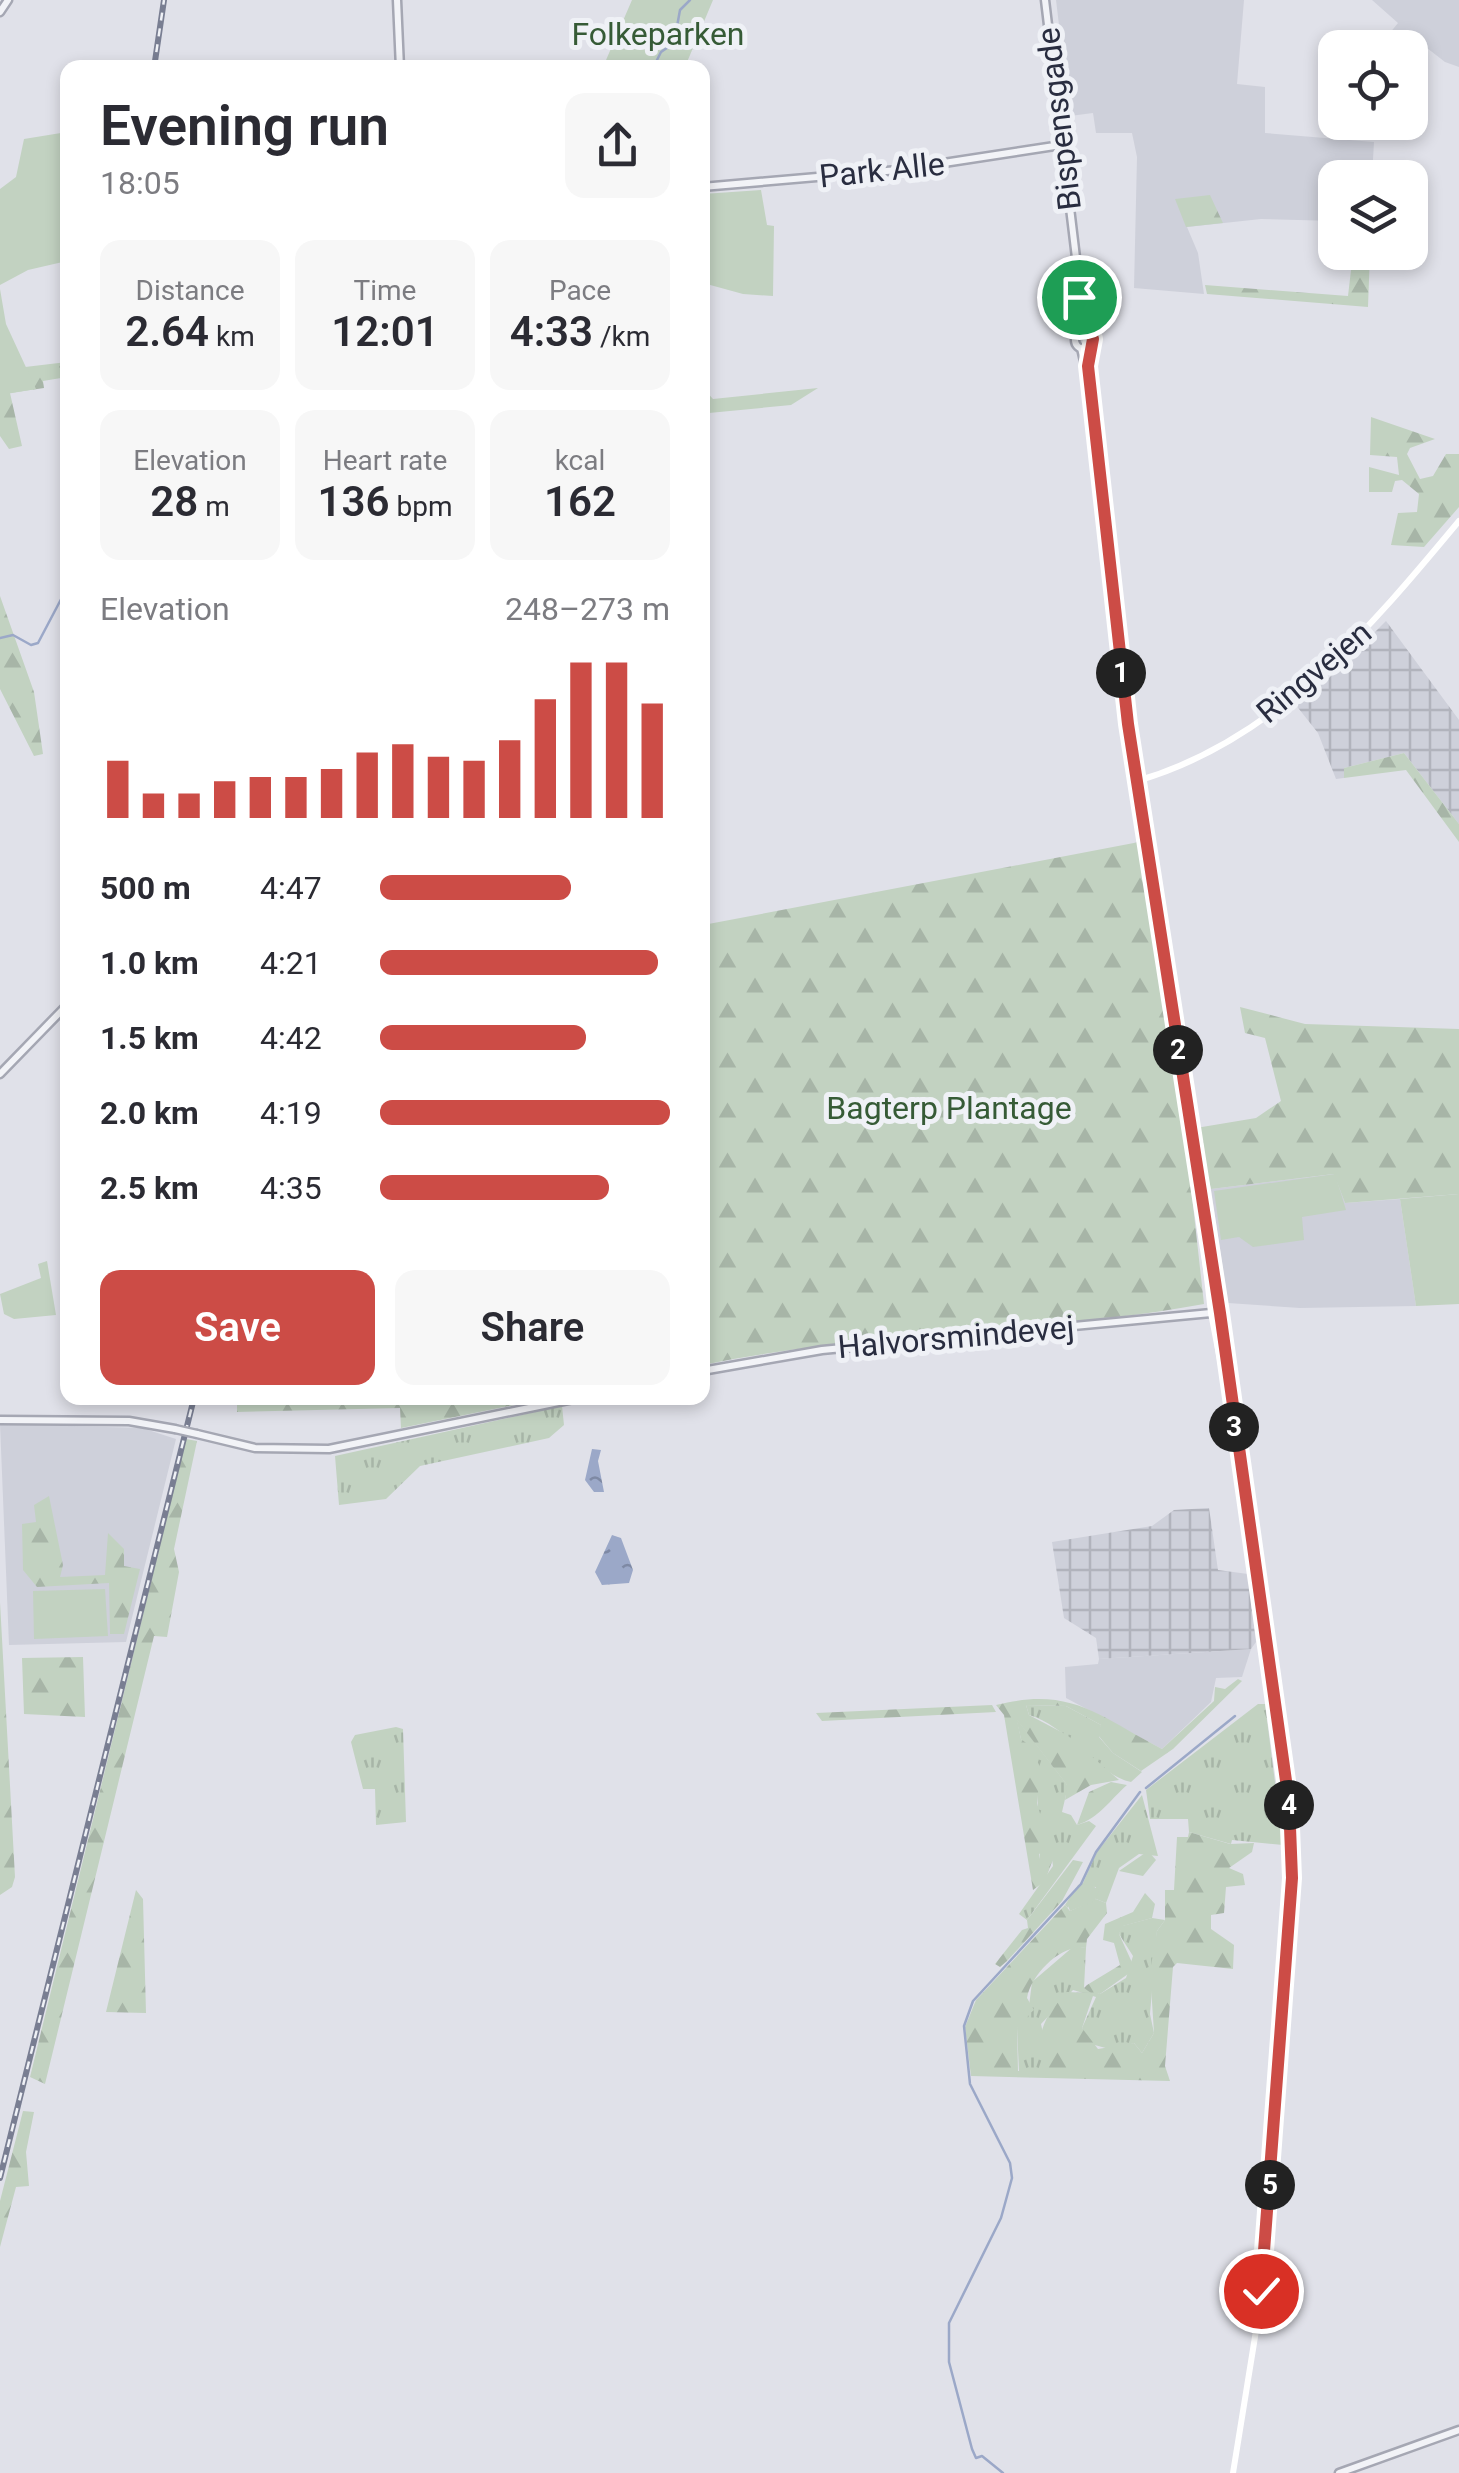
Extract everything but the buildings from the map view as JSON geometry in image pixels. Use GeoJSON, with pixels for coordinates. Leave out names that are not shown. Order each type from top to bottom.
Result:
{"type":"FeatureCollection","features":[{"type":"Feature","properties":{"kind":"main road","name":"Ringvejen"},"geometry":{"type":"LineString","coordinates":[[1137,781],[1220,745],[1294,696],[1376,620],[1459,520]]}},
{"type":"Feature","properties":{"kind":"main road"},"geometry":{"type":"LineString","coordinates":[[1137,781],[1289,1802],[1292,1878],[1260,2306],[1232,2472]]}},
{"type":"Feature","properties":{"kind":"main road"},"geometry":{"type":"LineString","coordinates":[[1195,1166],[1211,1313],[1234,1427]]}},
{"type":"Feature","properties":{"kind":"street"},"geometry":{"type":"LineString","coordinates":[[0,12],[8,0]]}},
{"type":"Feature","properties":{"kind":"street"},"geometry":{"type":"LineString","coordinates":[[396,0],[400,60]]}},
{"type":"Feature","properties":{"kind":"street","name":"Bispensgade"},"geometry":{"type":"LineString","coordinates":[[1046,0],[1079,297],[1075,342],[1085,348],[1093,339],[1079,297]]}},
{"type":"Feature","properties":{"kind":"street","name":"Park Alle"},"geometry":{"type":"LineString","coordinates":[[710,185],[898,170],[1061,145]]}},
{"type":"Feature","properties":{"kind":"street"},"geometry":{"type":"LineString","coordinates":[[1078,332],[1089,332]]}},
{"type":"Feature","properties":{"kind":"street"},"geometry":{"type":"LineString","coordinates":[[1085,348],[1137,781]]}},
{"type":"Feature","properties":{"kind":"street"},"geometry":{"type":"LineString","coordinates":[[0,1074],[60,1012]]}},
{"type":"Feature","properties":{"kind":"street","name":"Halvorsmindevej"},"geometry":{"type":"LineString","coordinates":[[710,1370],[822,1350],[1211,1313]]}},
{"type":"Feature","properties":{"kind":"street"},"geometry":{"type":"LineString","coordinates":[[0,1420],[129,1421],[255,1448],[329,1449],[544,1405]]}},
{"type":"Feature","properties":{"kind":"street"},"geometry":{"type":"LineString","coordinates":[[1339,2473],[1459,2430]]}},
{"type":"Feature","properties":{"kind":"shaded area"},"geometry":{"type":"Polygon","coordinates":[[[1056,0],[1244,0],[1237,84],[1265,87],[1265,133],[1374,142],[1373,160],[1318,160],[1318,221],[1261,219],[1187,227],[1198,253],[1204,294],[1134,288],[1137,157],[1132,133],[1096,133],[1093,113],[1070,116],[1056,0]]]}},
{"type":"Feature","properties":{"kind":"shaded area"},"geometry":{"type":"Polygon","coordinates":[[[1372,0],[1459,0],[1459,67],[1428,49],[1428,30],[1392,30],[1398,23],[1372,0]]]}},
{"type":"Feature","properties":{"kind":"shaded area"},"geometry":{"type":"Polygon","coordinates":[[[1386,621],[1459,720],[1459,824],[1404,753],[1344,768],[1344,778],[1336,779],[1318,733],[1295,704],[1326,681],[1386,621]]]}},
{"type":"Feature","properties":{"kind":"shaded area"},"geometry":{"type":"Polygon","coordinates":[[[1335,1174],[1345,1203],[1400,1199],[1416,1306],[1300,1308],[1228,1303],[1211,1189],[1335,1174]]]}},
{"type":"Feature","properties":{"kind":"shaded area"},"geometry":{"type":"Polygon","coordinates":[[[0,1424],[142,1428],[176,1439],[126,1642],[9,1645],[0,1424]]]}},
{"type":"Feature","properties":{"kind":"shaded area"},"geometry":{"type":"Polygon","coordinates":[[[1209,1508],[1218,1570],[1248,1574],[1256,1642],[1251,1649],[1099,1659],[1096,1638],[1064,1618],[1052,1542],[1152,1526],[1174,1510],[1209,1508]]]}},
{"type":"Feature","properties":{"kind":"shaded area"},"geometry":{"type":"Polygon","coordinates":[[[1251,1649],[1242,1677],[1216,1678],[1211,1702],[1162,1749],[1066,1698],[1065,1667],[1098,1664],[1099,1659],[1251,1649]]]}},
{"type":"Feature","properties":{"kind":"green space","name":"Folkeparken"},"geometry":{"type":"Polygon","coordinates":[[[632,0],[713,0],[688,60],[606,60],[632,0]]]}},
{"type":"Feature","properties":{"kind":"green space"},"geometry":{"type":"Polygon","coordinates":[[[60,133],[60,263],[28,270],[0,285],[0,189],[16,177],[24,139],[60,133]]]}},
{"type":"Feature","properties":{"kind":"green space"},"geometry":{"type":"Polygon","coordinates":[[[761,190],[767,225],[774,226],[773,296],[743,294],[710,285],[710,194],[761,190]]]}},
{"type":"Feature","properties":{"kind":"green space"},"geometry":{"type":"Polygon","coordinates":[[[1210,195],[1223,223],[1186,227],[1175,199],[1210,195]]]}},
{"type":"Feature","properties":{"kind":"green space"},"geometry":{"type":"Polygon","coordinates":[[[1351,270],[1369,270],[1368,307],[1207,294],[1205,285],[1348,296],[1351,270]]]}},
{"type":"Feature","properties":{"kind":"green space"},"geometry":{"type":"Polygon","coordinates":[[[0,289],[6,324],[36,389],[0,395],[0,289]]]}},
{"type":"Feature","properties":{"kind":"green space"},"geometry":{"type":"Polygon","coordinates":[[[60,363],[60,378],[43,381],[44,388],[10,393],[22,446],[9,449],[0,436],[0,370],[60,363]]]}},
{"type":"Feature","properties":{"kind":"green space"},"geometry":{"type":"Polygon","coordinates":[[[818,388],[791,405],[710,413],[710,396],[713,399],[818,388]]]}},
{"type":"Feature","properties":{"kind":"green space"},"geometry":{"type":"Polygon","coordinates":[[[1371,417],[1435,439],[1410,448],[1407,454],[1420,479],[1433,476],[1446,454],[1459,454],[1459,507],[1424,547],[1391,545],[1398,513],[1417,512],[1419,494],[1402,480],[1395,481],[1392,492],[1369,492],[1369,467],[1399,475],[1397,457],[1370,455],[1371,417]]]}},
{"type":"Feature","properties":{"kind":"green space"},"geometry":{"type":"Polygon","coordinates":[[[0,596],[34,692],[43,754],[34,756],[0,689],[0,596]]]}},
{"type":"Feature","properties":{"kind":"green space"},"geometry":{"type":"Polygon","coordinates":[[[1404,753],[1459,824],[1459,842],[1406,770],[1344,778],[1344,768],[1404,753]]]}},
{"type":"Feature","properties":{"kind":"green space","name":"Bagterp Plantage"},"geometry":{"type":"Polygon","coordinates":[[[1139,842],[1185,1133],[1204,1304],[1079,1321],[828,1345],[710,1364],[710,924],[1139,842]]]}},
{"type":"Feature","properties":{"kind":"green space"},"geometry":{"type":"Polygon","coordinates":[[[1240,1007],[1305,1024],[1459,1029],[1459,1194],[1345,1203],[1334,1174],[1211,1189],[1196,1128],[1256,1118],[1281,1101],[1265,1038],[1245,1033],[1240,1007]]]}},
{"type":"Feature","properties":{"kind":"green space"},"geometry":{"type":"Polygon","coordinates":[[[1335,1174],[1346,1210],[1302,1217],[1304,1240],[1253,1247],[1239,1237],[1221,1240],[1214,1191],[1335,1174]]]}},
{"type":"Feature","properties":{"kind":"green space"},"geometry":{"type":"Polygon","coordinates":[[[1459,1194],[1459,1304],[1416,1306],[1400,1199],[1459,1194]]]}},
{"type":"Feature","properties":{"kind":"green space"},"geometry":{"type":"Polygon","coordinates":[[[47,1261],[56,1315],[14,1319],[4,1314],[0,1294],[41,1278],[38,1264],[47,1261]]]}},
{"type":"Feature","properties":{"kind":"green space"},"geometry":{"type":"Polygon","coordinates":[[[237,1405],[514,1405],[401,1428],[400,1408],[237,1412],[237,1405]]]}},
{"type":"Feature","properties":{"kind":"green space"},"geometry":{"type":"Polygon","coordinates":[[[562,1406],[564,1425],[549,1438],[420,1466],[386,1499],[339,1505],[335,1456],[562,1406]]]}},
{"type":"Feature","properties":{"kind":"green space"},"geometry":{"type":"Polygon","coordinates":[[[186,1439],[197,1441],[174,1549],[179,1572],[167,1637],[154,1636],[45,2084],[30,2077],[186,1439]]]}},
{"type":"Feature","properties":{"kind":"green space"},"geometry":{"type":"Polygon","coordinates":[[[49,1496],[63,1565],[60,1577],[105,1575],[108,1533],[124,1549],[124,1566],[140,1569],[124,1634],[110,1634],[109,1583],[37,1587],[23,1570],[22,1524],[36,1522],[34,1505],[49,1496]]]}},
{"type":"Feature","properties":{"kind":"green space"},"geometry":{"type":"Polygon","coordinates":[[[105,1589],[108,1636],[34,1639],[33,1591],[105,1589]]]}},
{"type":"Feature","properties":{"kind":"green space"},"geometry":{"type":"Polygon","coordinates":[[[0,1602],[15,1877],[12,1887],[0,1895],[0,1602]]]}},
{"type":"Feature","properties":{"kind":"green space"},"geometry":{"type":"Polygon","coordinates":[[[83,1657],[85,1717],[24,1714],[22,1658],[83,1657]]]}},
{"type":"Feature","properties":{"kind":"green space"},"geometry":{"type":"Polygon","coordinates":[[[1238,1679],[1242,1681],[1173,1749],[1141,1771],[1113,1753],[1097,1734],[1101,1725],[1066,1706],[1026,1705],[1029,1715],[1067,1735],[1119,1780],[1091,1785],[1065,1800],[1067,1785],[1017,1720],[1021,1739],[1030,1746],[1041,1769],[1037,1803],[1050,1849],[1039,1854],[1040,1859],[1053,1859],[1045,1881],[1033,1890],[1004,1715],[996,1705],[1045,1699],[1065,1702],[1101,1716],[1162,1749],[1214,1701],[1215,1687],[1225,1689],[1238,1679]]]}},
{"type":"Feature","properties":{"kind":"green space"},"geometry":{"type":"Polygon","coordinates":[[[1258,1704],[1265,1704],[1283,1845],[1232,1840],[1231,1844],[1189,1832],[1188,1819],[1150,1819],[1146,1790],[1258,1704]]]}},
{"type":"Feature","properties":{"kind":"green space"},"geometry":{"type":"Polygon","coordinates":[[[992,1705],[996,1712],[822,1721],[816,1713],[992,1705]]]}},
{"type":"Feature","properties":{"kind":"green space"},"geometry":{"type":"Polygon","coordinates":[[[1026,1705],[1066,1706],[1101,1725],[1099,1737],[1113,1753],[1142,1772],[1131,1782],[1119,1778],[1057,1729],[1029,1715],[1026,1705]]]}},
{"type":"Feature","properties":{"kind":"green space"},"geometry":{"type":"Polygon","coordinates":[[[1016,1718],[1068,1786],[1062,1812],[1071,1815],[1077,1825],[1089,1821],[1096,1826],[1027,1920],[1019,1914],[1053,1866],[1052,1859],[1040,1860],[1036,1762],[1021,1739],[1016,1718]]]}},
{"type":"Feature","properties":{"kind":"green space"},"geometry":{"type":"Polygon","coordinates":[[[403,1729],[406,1822],[376,1825],[375,1789],[363,1789],[351,1742],[355,1735],[403,1729]]]}},
{"type":"Feature","properties":{"kind":"green space"},"geometry":{"type":"Polygon","coordinates":[[[1111,1782],[1127,1785],[1098,1813],[1077,1825],[1089,1792],[1111,1782]]]}},
{"type":"Feature","properties":{"kind":"green space"},"geometry":{"type":"Polygon","coordinates":[[[1142,1795],[1158,1856],[1139,1854],[1119,1868],[1106,1903],[1096,1899],[1096,1887],[1078,1886],[1068,1908],[1065,1905],[1078,1885],[1083,1883],[1097,1852],[1142,1795]]]}},
{"type":"Feature","properties":{"kind":"green space"},"geometry":{"type":"Polygon","coordinates":[[[1189,1832],[1230,1844],[1254,1843],[1252,1852],[1229,1868],[1243,1874],[1245,1885],[1226,1887],[1224,1913],[1211,1915],[1211,1929],[1234,1945],[1233,1969],[1177,1963],[1173,1967],[1165,2066],[1170,2081],[971,2076],[965,2027],[976,2000],[1065,1905],[1070,1911],[1096,1899],[1106,1903],[1107,1913],[1087,1939],[1086,1948],[1067,1950],[1041,1970],[1027,1998],[1034,2010],[1028,2015],[1027,2026],[1017,2028],[1018,2071],[1050,2071],[1041,2039],[1046,2020],[1067,1992],[1091,1993],[1084,1988],[1120,1965],[1114,1943],[1103,1940],[1105,1924],[1133,1912],[1145,1893],[1155,1904],[1152,1918],[1123,1926],[1119,1934],[1135,1969],[1100,1994],[1094,1993],[1082,2028],[1098,2049],[1134,2043],[1142,2053],[1154,2033],[1150,1971],[1157,1931],[1165,1920],[1165,1890],[1174,1890],[1177,1837],[1188,1837],[1189,1832]]]}},
{"type":"Feature","properties":{"kind":"green space"},"geometry":{"type":"Polygon","coordinates":[[[1148,1851],[1156,1860],[1143,1876],[1119,1871],[1148,1851]]]}},
{"type":"Feature","properties":{"kind":"green space"},"geometry":{"type":"Polygon","coordinates":[[[1073,1860],[1083,1862],[1062,1901],[1007,1961],[1000,1967],[995,1964],[1022,1930],[1028,1928],[1027,1920],[1073,1860]]]}},
{"type":"Feature","properties":{"kind":"green space"},"geometry":{"type":"Polygon","coordinates":[[[1090,1884],[1099,1890],[1095,1901],[1070,1911],[1068,1905],[1078,1886],[1090,1884]]]}},
{"type":"Feature","properties":{"kind":"green space"},"geometry":{"type":"Polygon","coordinates":[[[136,1890],[143,1899],[146,2013],[106,2012],[136,1890]]]}},
{"type":"Feature","properties":{"kind":"green space"},"geometry":{"type":"Polygon","coordinates":[[[1152,1918],[1165,1920],[1157,1931],[1150,2014],[1154,2033],[1142,2053],[1134,2043],[1113,2050],[1091,2044],[1082,2028],[1096,1997],[1073,1990],[1041,2024],[1051,2071],[1019,2071],[1017,2028],[1028,2014],[1032,1982],[1074,1946],[1086,1948],[1084,1988],[1100,1994],[1126,1978],[1133,1956],[1119,1934],[1122,1926],[1152,1918]]]}},
{"type":"Feature","properties":{"kind":"green space"},"geometry":{"type":"Polygon","coordinates":[[[23,2111],[34,2112],[26,2152],[29,2186],[16,2187],[0,2247],[0,2201],[23,2111]]]}},
{"type":"Feature","properties":{"kind":"water"},"geometry":{"type":"Polygon","coordinates":[[[592,1449],[601,1450],[598,1461],[604,1492],[594,1492],[585,1480],[592,1449]]]}},
{"type":"Feature","properties":{"kind":"water"},"geometry":{"type":"Polygon","coordinates":[[[612,1535],[621,1538],[633,1570],[629,1583],[602,1585],[595,1572],[612,1535]]]}},
{"type":"Feature","properties":{"kind":"waterway"},"geometry":{"type":"LineString","coordinates":[[657,60],[674,43],[680,10],[690,0]]}},
{"type":"Feature","properties":{"kind":"waterway"},"geometry":{"type":"LineString","coordinates":[[0,638],[13,635],[31,645],[38,643],[60,601]]}},
{"type":"Feature","properties":{"kind":"waterway"},"geometry":{"type":"LineString","coordinates":[[1146,1788],[1235,1716]]}},
{"type":"Feature","properties":{"kind":"waterway"},"geometry":{"type":"LineString","coordinates":[[1003,2473],[982,2456],[976,2458],[949,2362],[949,2323],[1001,2218],[1012,2178],[1010,2163],[970,2084],[964,2026],[973,2001],[1081,1884],[1096,1852],[1140,1792]]}},
{"type":"Feature","properties":{"kind":"railway"},"geometry":{"type":"LineString","coordinates":[[155,60],[164,0]]}},
{"type":"Feature","properties":{"kind":"railway"},"geometry":{"type":"LineString","coordinates":[[0,2178],[192,1405]]}},
{"type":"Feature","properties":{"kind":"route"},"geometry":{"type":"LineString","coordinates":[[1079,297],[1093,339],[1088,366],[1128,724],[1206,1219],[1289,1802],[1292,1878],[1261,2291]]}}]}
